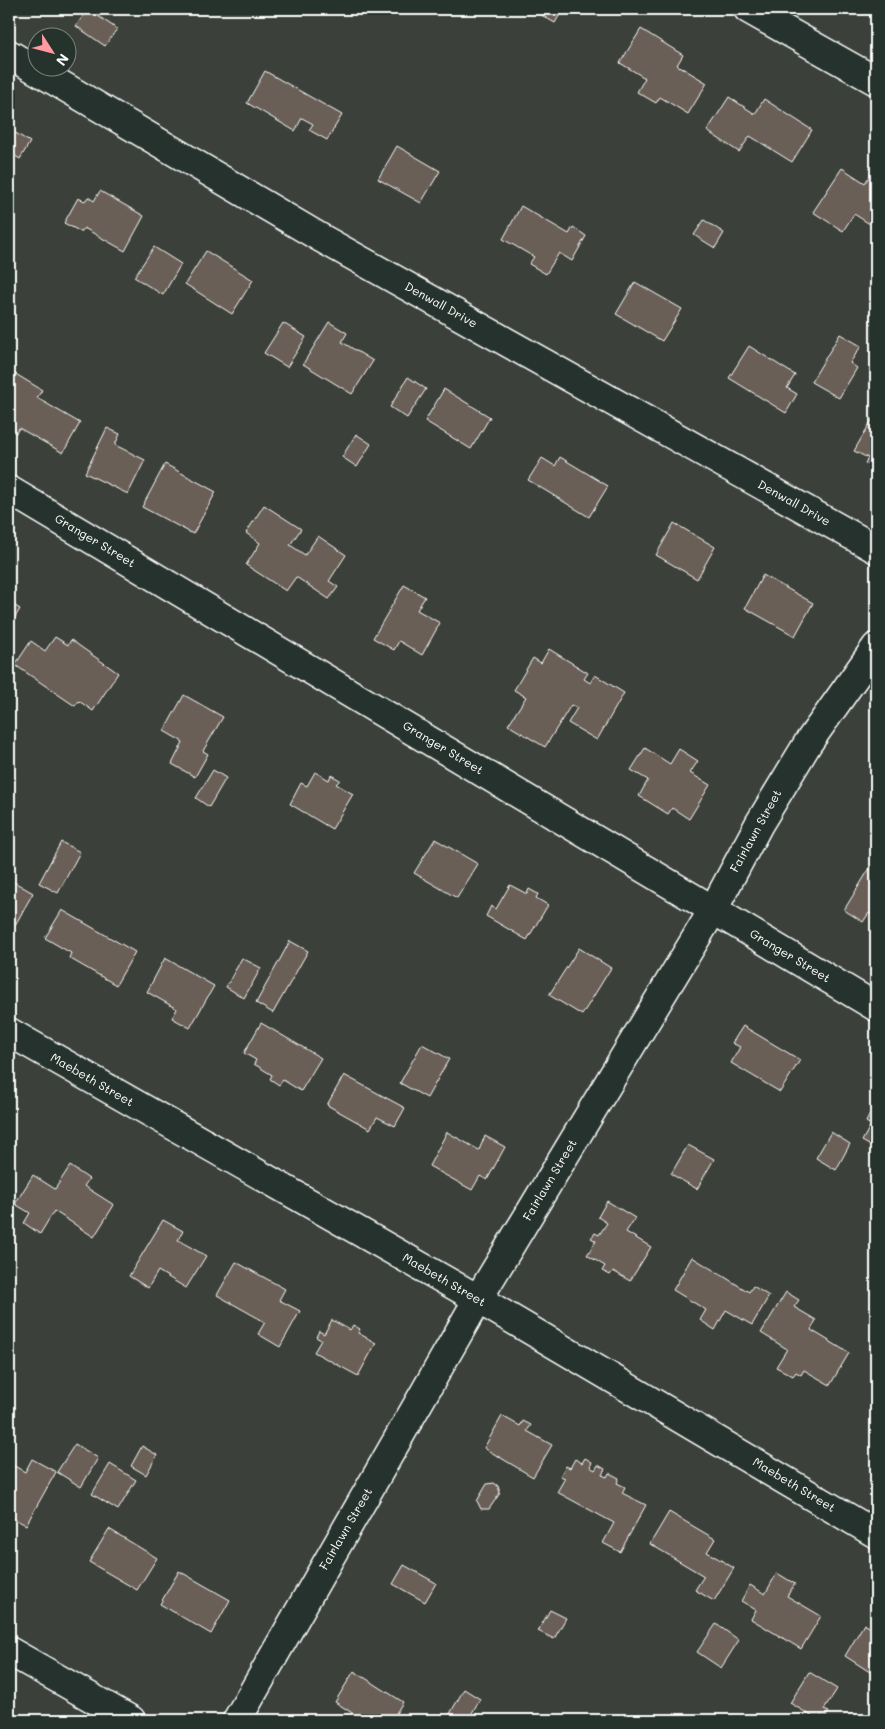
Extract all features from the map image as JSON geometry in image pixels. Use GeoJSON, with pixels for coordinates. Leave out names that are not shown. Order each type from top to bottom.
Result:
{"type":"FeatureCollection","features":[{"type":"Feature","properties":{"kind":"street"},"geometry":{"type":"LineString","coordinates":[[748,9],[876,81]]}},
{"type":"Feature","properties":{"kind":"street","name":"Denwall Drive"},"geometry":{"type":"LineString","coordinates":[[9,54],[321,238],[876,549]]}},
{"type":"Feature","properties":{"kind":"street","name":"Granger Street"},"geometry":{"type":"LineString","coordinates":[[9,490],[876,1007]]}},
{"type":"Feature","properties":{"kind":"street","name":"Fairlawn Street"},"geometry":{"type":"LineString","coordinates":[[237,1720],[478,1299],[713,910],[759,824],[831,709],[876,647]]}},
{"type":"Feature","properties":{"kind":"street","name":"Maebeth Street"},"geometry":{"type":"LineString","coordinates":[[9,1032],[478,1299],[876,1534]]}},
{"type":"Feature","properties":{"kind":"street"},"geometry":{"type":"LineString","coordinates":[[9,1651],[131,1720]]}},
{"type":"Feature","properties":{"kind":"building"},"geometry":{"type":"Polygon","coordinates":[[[88,9],[117,29],[105,46],[76,26],[88,9]]]}},
{"type":"Feature","properties":{"kind":"building"},"geometry":{"type":"Polygon","coordinates":[[[531,9],[563,9],[555,23],[531,9]]]}},
{"type":"Feature","properties":{"kind":"building"},"geometry":{"type":"Polygon","coordinates":[[[641,29],[683,55],[677,65],[707,83],[688,114],[660,97],[656,103],[637,92],[645,78],[620,63],[641,29]]]}},
{"type":"Feature","properties":{"kind":"building"},"geometry":{"type":"Polygon","coordinates":[[[265,71],[342,115],[327,140],[309,130],[313,124],[302,118],[295,131],[247,103],[265,71]]]}},
{"type":"Feature","properties":{"kind":"building"},"geometry":{"type":"Polygon","coordinates":[[[729,97],[755,114],[764,99],[812,130],[792,162],[750,136],[739,152],[707,131],[729,97]]]}},
{"type":"Feature","properties":{"kind":"building"},"geometry":{"type":"Polygon","coordinates":[[[9,129],[30,142],[20,159],[9,152],[9,129]]]}},
{"type":"Feature","properties":{"kind":"building"},"geometry":{"type":"Polygon","coordinates":[[[397,146],[440,171],[421,203],[378,179],[397,146]]]}},
{"type":"Feature","properties":{"kind":"building"},"geometry":{"type":"Polygon","coordinates":[[[876,166],[876,228],[854,214],[843,231],[813,212],[842,168],[865,183],[876,166]]]}},
{"type":"Feature","properties":{"kind":"building"},"geometry":{"type":"Polygon","coordinates":[[[100,191],[144,216],[125,251],[84,228],[81,232],[64,223],[78,198],[85,201],[88,197],[94,201],[100,191]]]}},
{"type":"Feature","properties":{"kind":"building"},"geometry":{"type":"Polygon","coordinates":[[[521,206],[569,234],[573,227],[586,236],[572,261],[559,253],[546,274],[529,264],[534,257],[503,239],[521,206]]]}},
{"type":"Feature","properties":{"kind":"building"},"geometry":{"type":"Polygon","coordinates":[[[704,220],[724,233],[715,248],[694,235],[704,220]]]}},
{"type":"Feature","properties":{"kind":"building"},"geometry":{"type":"Polygon","coordinates":[[[154,247],[181,264],[163,295],[134,277],[154,247]]]}},
{"type":"Feature","properties":{"kind":"building"},"geometry":{"type":"Polygon","coordinates":[[[206,251],[253,280],[232,314],[185,284],[206,251]]]}},
{"type":"Feature","properties":{"kind":"building"},"geometry":{"type":"Polygon","coordinates":[[[635,282],[682,309],[662,341],[616,314],[635,282]]]}},
{"type":"Feature","properties":{"kind":"building"},"geometry":{"type":"Polygon","coordinates":[[[329,322],[347,333],[342,342],[373,361],[352,394],[303,364],[329,322]]]}},
{"type":"Feature","properties":{"kind":"building"},"geometry":{"type":"Polygon","coordinates":[[[283,323],[306,337],[287,367],[264,353],[283,323]]]}},
{"type":"Feature","properties":{"kind":"building"},"geometry":{"type":"Polygon","coordinates":[[[840,334],[861,346],[850,363],[857,368],[839,398],[811,382],[840,334]]]}},
{"type":"Feature","properties":{"kind":"building"},"geometry":{"type":"Polygon","coordinates":[[[749,346],[795,375],[787,388],[797,394],[786,413],[729,378],[749,346]]]}},
{"type":"Feature","properties":{"kind":"building"},"geometry":{"type":"Polygon","coordinates":[[[9,370],[42,390],[37,398],[80,423],[63,453],[19,428],[16,433],[9,429],[9,370]]]}},
{"type":"Feature","properties":{"kind":"building"},"geometry":{"type":"Polygon","coordinates":[[[408,377],[426,389],[407,418],[390,407],[408,377]]]}},
{"type":"Feature","properties":{"kind":"building"},"geometry":{"type":"Polygon","coordinates":[[[444,389],[490,417],[471,449],[425,421],[444,389]]]}},
{"type":"Feature","properties":{"kind":"building"},"geometry":{"type":"Polygon","coordinates":[[[873,418],[876,419],[876,469],[865,463],[868,458],[854,451],[873,418]]]}},
{"type":"Feature","properties":{"kind":"building"},"geometry":{"type":"Polygon","coordinates":[[[107,428],[120,434],[115,445],[145,460],[128,494],[85,473],[107,428]]]}},
{"type":"Feature","properties":{"kind":"building"},"geometry":{"type":"Polygon","coordinates":[[[356,434],[371,444],[357,467],[342,457],[356,434]]]}},
{"type":"Feature","properties":{"kind":"building"},"geometry":{"type":"Polygon","coordinates":[[[560,457],[608,486],[589,517],[528,480],[542,458],[555,466],[560,457]]]}},
{"type":"Feature","properties":{"kind":"building"},"geometry":{"type":"Polygon","coordinates":[[[165,464],[216,492],[193,534],[142,507],[165,464]]]}},
{"type":"Feature","properties":{"kind":"building"},"geometry":{"type":"Polygon","coordinates":[[[264,505],[301,529],[290,545],[305,555],[318,536],[346,555],[329,581],[338,587],[329,599],[296,577],[286,591],[246,565],[260,543],[246,533],[264,505]]]}},
{"type":"Feature","properties":{"kind":"building"},"geometry":{"type":"Polygon","coordinates":[[[674,523],[715,547],[697,579],[656,555],[674,523]]]}},
{"type":"Feature","properties":{"kind":"building"},"geometry":{"type":"Polygon","coordinates":[[[763,575],[813,603],[795,636],[745,608],[763,575]]]}},
{"type":"Feature","properties":{"kind":"building"},"geometry":{"type":"Polygon","coordinates":[[[404,585],[425,597],[417,610],[440,623],[422,655],[399,641],[394,650],[373,638],[404,585]]]}},
{"type":"Feature","properties":{"kind":"building"},"geometry":{"type":"Polygon","coordinates":[[[9,602],[20,609],[9,627],[9,602]]]}},
{"type":"Feature","properties":{"kind":"building"},"geometry":{"type":"Polygon","coordinates":[[[55,637],[68,645],[71,640],[118,673],[93,711],[79,701],[75,706],[15,665],[31,641],[45,651],[55,637]]]}},
{"type":"Feature","properties":{"kind":"building"},"geometry":{"type":"Polygon","coordinates":[[[549,649],[588,673],[584,679],[590,683],[595,675],[624,693],[597,740],[568,723],[577,708],[571,705],[545,747],[508,725],[526,697],[514,690],[533,658],[541,663],[549,649]]]}},
{"type":"Feature","properties":{"kind":"building"},"geometry":{"type":"Polygon","coordinates":[[[184,695],[223,717],[203,751],[208,754],[195,777],[172,764],[183,742],[164,731],[184,695]]]}},
{"type":"Feature","properties":{"kind":"building"},"geometry":{"type":"Polygon","coordinates":[[[645,748],[670,764],[679,749],[698,761],[690,773],[710,785],[689,819],[672,808],[668,814],[639,796],[648,780],[631,770],[645,748]]]}},
{"type":"Feature","properties":{"kind":"building"},"geometry":{"type":"Polygon","coordinates":[[[213,770],[226,778],[209,807],[196,798],[213,770]]]}},
{"type":"Feature","properties":{"kind":"building"},"geometry":{"type":"Polygon","coordinates":[[[315,772],[329,780],[331,775],[340,780],[336,784],[353,794],[332,829],[290,804],[301,783],[307,786],[315,772]]]}},
{"type":"Feature","properties":{"kind":"building"},"geometry":{"type":"Polygon","coordinates":[[[435,839],[478,864],[457,898],[414,873],[435,839]]]}},
{"type":"Feature","properties":{"kind":"building"},"geometry":{"type":"Polygon","coordinates":[[[61,842],[80,852],[58,893],[39,883],[61,842]]]}},
{"type":"Feature","properties":{"kind":"building"},"geometry":{"type":"Polygon","coordinates":[[[876,858],[876,917],[869,913],[863,922],[844,910],[876,858]]]}},
{"type":"Feature","properties":{"kind":"building"},"geometry":{"type":"Polygon","coordinates":[[[9,879],[33,893],[14,927],[9,924],[9,879]]]}},
{"type":"Feature","properties":{"kind":"building"},"geometry":{"type":"Polygon","coordinates":[[[510,885],[527,894],[529,889],[538,894],[536,898],[548,905],[527,940],[486,916],[491,906],[496,909],[510,885]]]}},
{"type":"Feature","properties":{"kind":"building"},"geometry":{"type":"Polygon","coordinates":[[[62,910],[135,952],[116,985],[69,958],[71,953],[45,938],[62,910]]]}},
{"type":"Feature","properties":{"kind":"building"},"geometry":{"type":"Polygon","coordinates":[[[290,941],[308,951],[273,1013],[256,1003],[290,941]]]}},
{"type":"Feature","properties":{"kind":"building"},"geometry":{"type":"Polygon","coordinates":[[[579,948],[611,968],[582,1015],[549,995],[579,948]]]}},
{"type":"Feature","properties":{"kind":"building"},"geometry":{"type":"Polygon","coordinates":[[[165,958],[214,986],[190,1028],[172,1018],[177,1009],[147,992],[165,958]]]}},
{"type":"Feature","properties":{"kind":"building"},"geometry":{"type":"Polygon","coordinates":[[[242,958],[261,968],[244,998],[226,987],[242,958]]]}},
{"type":"Feature","properties":{"kind":"building"},"geometry":{"type":"Polygon","coordinates":[[[261,1023],[321,1058],[301,1091],[283,1080],[279,1085],[270,1079],[272,1075],[254,1064],[256,1060],[244,1053],[261,1023]]]}},
{"type":"Feature","properties":{"kind":"building"},"geometry":{"type":"Polygon","coordinates":[[[743,1026],[800,1060],[780,1092],[731,1063],[740,1047],[732,1043],[743,1026]]]}},
{"type":"Feature","properties":{"kind":"building"},"geometry":{"type":"Polygon","coordinates":[[[422,1044],[449,1059],[427,1098],[400,1083],[422,1044]]]}},
{"type":"Feature","properties":{"kind":"building"},"geometry":{"type":"Polygon","coordinates":[[[344,1075],[405,1108],[395,1126],[377,1117],[370,1129],[327,1105],[344,1075]]]}},
{"type":"Feature","properties":{"kind":"building"},"geometry":{"type":"Polygon","coordinates":[[[870,1114],[876,1116],[876,1149],[862,1141],[871,1125],[866,1122],[870,1114]]]}},
{"type":"Feature","properties":{"kind":"building"},"geometry":{"type":"Polygon","coordinates":[[[447,1132],[479,1150],[485,1136],[505,1147],[487,1180],[480,1176],[472,1190],[429,1166],[447,1132]]]}},
{"type":"Feature","properties":{"kind":"building"},"geometry":{"type":"Polygon","coordinates":[[[831,1132],[850,1144],[836,1170],[816,1158],[831,1132]]]}},
{"type":"Feature","properties":{"kind":"building"},"geometry":{"type":"Polygon","coordinates":[[[688,1145],[714,1159],[697,1189],[671,1174],[688,1145]]]}},
{"type":"Feature","properties":{"kind":"building"},"geometry":{"type":"Polygon","coordinates":[[[70,1166],[89,1179],[84,1186],[114,1205],[94,1237],[54,1211],[40,1234],[24,1223],[30,1213],[15,1204],[33,1175],[55,1189],[70,1166]]]}},
{"type":"Feature","properties":{"kind":"building"},"geometry":{"type":"Polygon","coordinates":[[[607,1201],[635,1218],[626,1232],[651,1247],[630,1281],[613,1271],[610,1275],[602,1271],[605,1266],[587,1255],[596,1241],[591,1238],[595,1233],[599,1235],[607,1223],[598,1217],[607,1201]]]}},
{"type":"Feature","properties":{"kind":"building"},"geometry":{"type":"Polygon","coordinates":[[[163,1220],[183,1231],[178,1240],[206,1256],[186,1288],[158,1271],[148,1288],[129,1276],[163,1220]]]}},
{"type":"Feature","properties":{"kind":"building"},"geometry":{"type":"Polygon","coordinates":[[[692,1257],[749,1292],[753,1286],[769,1296],[752,1325],[726,1310],[715,1330],[700,1320],[706,1310],[673,1290],[692,1257]]]}},
{"type":"Feature","properties":{"kind":"building"},"geometry":{"type":"Polygon","coordinates":[[[236,1262],[285,1289],[279,1300],[300,1311],[280,1347],[258,1334],[265,1322],[217,1295],[236,1262]]]}},
{"type":"Feature","properties":{"kind":"building"},"geometry":{"type":"Polygon","coordinates":[[[786,1292],[799,1300],[794,1307],[816,1320],[811,1330],[849,1353],[830,1385],[804,1370],[801,1375],[796,1372],[793,1376],[776,1367],[787,1349],[761,1333],[786,1292]]]}},
{"type":"Feature","properties":{"kind":"building"},"geometry":{"type":"Polygon","coordinates":[[[332,1320],[350,1330],[353,1325],[360,1329],[358,1333],[376,1343],[358,1376],[314,1352],[321,1340],[316,1337],[319,1331],[324,1334],[332,1320]]]}},
{"type":"Feature","properties":{"kind":"building"},"geometry":{"type":"Polygon","coordinates":[[[876,1407],[876,1423],[870,1419],[876,1407]]]}},
{"type":"Feature","properties":{"kind":"building"},"geometry":{"type":"Polygon","coordinates":[[[502,1416],[520,1426],[523,1421],[531,1425],[527,1431],[552,1445],[533,1477],[484,1448],[502,1416]]]}},
{"type":"Feature","properties":{"kind":"building"},"geometry":{"type":"Polygon","coordinates":[[[75,1444],[98,1458],[81,1487],[57,1472],[75,1444]]]}},
{"type":"Feature","properties":{"kind":"building"},"geometry":{"type":"Polygon","coordinates":[[[142,1446],[157,1455],[146,1475],[131,1466],[142,1446]]]}},
{"type":"Feature","properties":{"kind":"building"},"geometry":{"type":"Polygon","coordinates":[[[585,1458],[592,1462],[590,1467],[595,1470],[598,1465],[605,1469],[602,1475],[607,1477],[609,1473],[619,1478],[617,1483],[625,1487],[622,1493],[646,1505],[620,1552],[603,1543],[614,1523],[557,1492],[565,1478],[560,1476],[566,1466],[570,1468],[575,1459],[582,1463],[585,1458]]]}},
{"type":"Feature","properties":{"kind":"building"},"geometry":{"type":"Polygon","coordinates":[[[32,1459],[56,1472],[26,1525],[9,1516],[12,1506],[9,1504],[9,1463],[25,1472],[32,1459]]]}},
{"type":"Feature","properties":{"kind":"building"},"geometry":{"type":"Polygon","coordinates":[[[110,1464],[136,1480],[118,1510],[92,1494],[110,1464]]]}},
{"type":"Feature","properties":{"kind":"building"},"geometry":{"type":"Polygon","coordinates":[[[494,1483],[498,1486],[500,1493],[489,1509],[481,1509],[477,1501],[487,1484],[494,1483]]]}},
{"type":"Feature","properties":{"kind":"building"},"geometry":{"type":"Polygon","coordinates":[[[669,1512],[715,1539],[707,1552],[734,1568],[714,1601],[695,1590],[704,1576],[650,1544],[669,1512]]]}},
{"type":"Feature","properties":{"kind":"building"},"geometry":{"type":"Polygon","coordinates":[[[109,1529],[157,1558],[137,1590],[89,1562],[109,1529]]]}},
{"type":"Feature","properties":{"kind":"building"},"geometry":{"type":"Polygon","coordinates":[[[404,1565],[436,1583],[425,1602],[393,1584],[404,1565]]]}},
{"type":"Feature","properties":{"kind":"building"},"geometry":{"type":"Polygon","coordinates":[[[179,1571],[230,1600],[211,1634],[160,1604],[179,1571]]]}},
{"type":"Feature","properties":{"kind":"building"},"geometry":{"type":"Polygon","coordinates":[[[777,1573],[795,1584],[787,1596],[821,1616],[801,1649],[751,1619],[756,1610],[741,1601],[750,1585],[765,1594],[777,1573]]]}},
{"type":"Feature","properties":{"kind":"building"},"geometry":{"type":"Polygon","coordinates":[[[550,1610],[566,1618],[554,1639],[538,1631],[550,1610]]]}},
{"type":"Feature","properties":{"kind":"building"},"geometry":{"type":"Polygon","coordinates":[[[716,1624],[739,1640],[721,1668],[697,1652],[716,1624]]]}},
{"type":"Feature","properties":{"kind":"building"},"geometry":{"type":"Polygon","coordinates":[[[864,1624],[876,1631],[876,1676],[845,1656],[864,1624]]]}},
{"type":"Feature","properties":{"kind":"building"},"geometry":{"type":"Polygon","coordinates":[[[354,1671],[403,1702],[392,1720],[363,1720],[335,1702],[354,1671]]]}},
{"type":"Feature","properties":{"kind":"building"},"geometry":{"type":"Polygon","coordinates":[[[809,1672],[837,1689],[824,1710],[829,1712],[825,1718],[821,1716],[818,1720],[790,1703],[809,1672]]]}},
{"type":"Feature","properties":{"kind":"building"},"geometry":{"type":"Polygon","coordinates":[[[464,1689],[480,1699],[468,1720],[447,1719],[464,1689]]]}}]}
